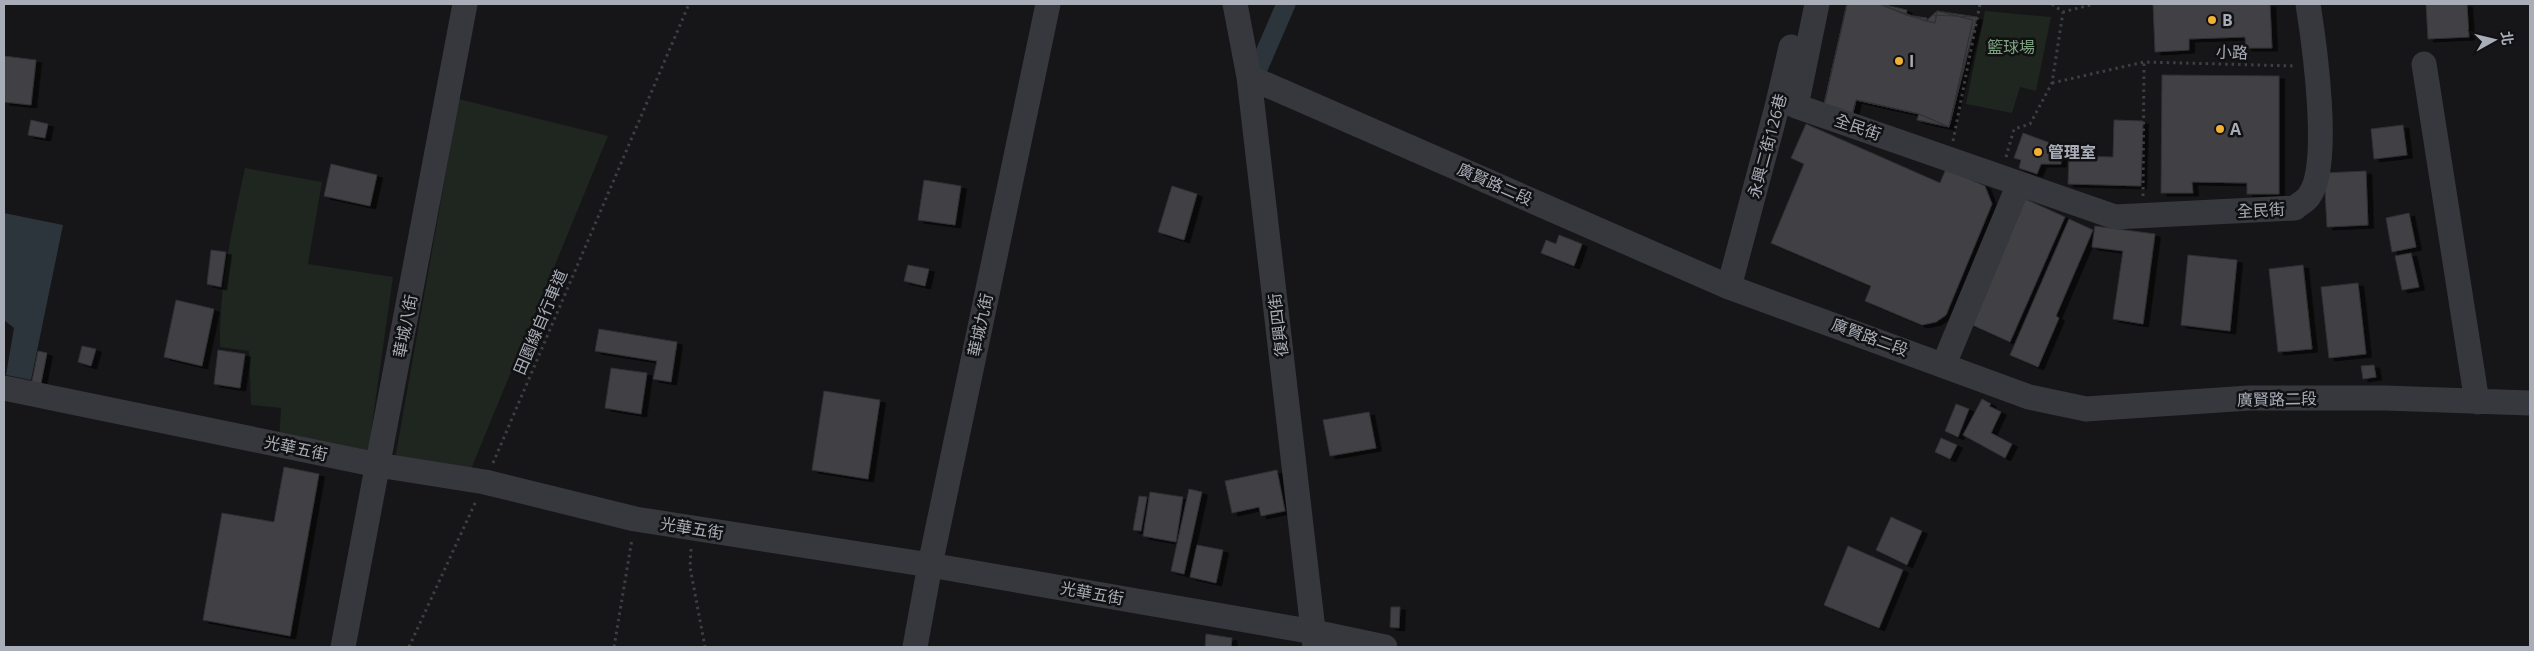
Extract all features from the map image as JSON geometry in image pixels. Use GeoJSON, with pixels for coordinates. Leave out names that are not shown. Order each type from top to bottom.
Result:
{"type":"FeatureCollection","features":[{"type":"Feature","properties":{"kind":"street","name":"華城八街"},"geometry":{"type":"LineString","coordinates":[[343,647],[465,4]]}},
{"type":"Feature","properties":{"kind":"street","name":"華城九街"},"geometry":{"type":"LineString","coordinates":[[915,647],[930,565],[1048,4]]}},
{"type":"Feature","properties":{"kind":"street","name":"復興四街"},"geometry":{"type":"LineString","coordinates":[[1235,4],[1249,77],[1315,640]]}},
{"type":"Feature","properties":{"kind":"street","name":"永興二街126巷"},"geometry":{"type":"LineString","coordinates":[[1729,287],[1777,107],[1800,4]]}},
{"type":"Feature","properties":{"kind":"street","name":"全民街"},"geometry":{"type":"LineString","coordinates":[[1817,4],[1796,106],[2115,217],[2295,208],[2310,196],[2317,177],[2320,142],[2318,67],[2308,4]]}},
{"type":"Feature","properties":{"kind":"street"},"geometry":{"type":"LineString","coordinates":[[2424,64],[2477,402]]}},
{"type":"Feature","properties":{"kind":"street","name":"廣賢路二段"},"geometry":{"type":"LineString","coordinates":[[1249,77],[1729,287],[1944,364],[2029,397],[2086,409],[2249,398],[2385,398],[2530,403]]}},
{"type":"Feature","properties":{"kind":"street"},"geometry":{"type":"LineString","coordinates":[[1944,364],[2010,180]]}},
{"type":"Feature","properties":{"kind":"street","name":"光華五街"},"geometry":{"type":"LineString","coordinates":[[4,388],[378,465],[485,482],[635,519],[930,565],[1315,640],[1385,647]]}},
{"type":"Feature","properties":{"kind":"path","name":"田園線自行車道"},"geometry":{"type":"LineString","coordinates":[[409,647],[485,482],[689,4]]}},
{"type":"Feature","properties":{"kind":"path"},"geometry":{"type":"LineString","coordinates":[[1950,158],[1980,4]]}},
{"type":"Feature","properties":{"kind":"path"},"geometry":{"type":"LineString","coordinates":[[2052,4],[2064,12],[2094,4]]}},
{"type":"Feature","properties":{"kind":"path"},"geometry":{"type":"LineString","coordinates":[[2010,180],[2014,128],[2030,124],[2052,83],[2064,12]]}},
{"type":"Feature","properties":{"kind":"path"},"geometry":{"type":"LineString","coordinates":[[2142,217],[2144,62]]}},
{"type":"Feature","properties":{"kind":"path","name":"小路"},"geometry":{"type":"LineString","coordinates":[[2052,83],[2144,62],[2318,67]]}},
{"type":"Feature","properties":{"kind":"path"},"geometry":{"type":"LineString","coordinates":[[614,647],[635,519]]}},
{"type":"Feature","properties":{"kind":"path"},"geometry":{"type":"LineString","coordinates":[[693,529],[690,567],[705,647]]}},
{"type":"Feature","properties":{"kind":"green space","name":"籃球場"},"geometry":{"type":"Polygon","coordinates":[[[1985,11],[2051,17],[2036,91],[2020,87],[2012,113],[1966,104],[1985,11]]]}},
{"type":"Feature","properties":{"kind":"green space"},"geometry":{"type":"Polygon","coordinates":[[[459,99],[608,136],[469,474],[395,459],[459,99]]]}},
{"type":"Feature","properties":{"kind":"green space"},"geometry":{"type":"Polygon","coordinates":[[[245,168],[322,182],[308,264],[393,277],[367,460],[279,443],[281,408],[251,405],[249,351],[220,347],[224,279],[245,168]]]}},
{"type":"Feature","properties":{"kind":"shaded area"},"geometry":{"type":"Polygon","coordinates":[[[4,213],[63,225],[31,380],[6,375],[14,328],[4,320],[4,213]]]}},
{"type":"Feature","properties":{"kind":"building","name":"I"},"geometry":{"type":"Polygon","coordinates":[[[1847,4],[1881,4],[1907,10],[1906,15],[1927,18],[1926,21],[1935,23],[1937,11],[1973,20],[1949,127],[1917,120],[1919,114],[1856,100],[1852,116],[1823,109],[1847,4]]]}},
{"type":"Feature","properties":{"kind":"building","name":"I"},"geometry":{"type":"Polygon","coordinates":[[[1847,4],[1879,4],[1926,21],[1937,11],[1977,17],[1949,127],[1919,114],[1856,100],[1852,116],[1823,109],[1847,4]]]}},
{"type":"Feature","properties":{"kind":"building","name":"I"},"geometry":{"type":"Polygon","coordinates":[[[1847,4],[1879,4],[1906,15],[1935,23],[1937,11],[1973,20],[1949,127],[1917,120],[1919,114],[1856,100],[1852,116],[1823,109],[1847,4]]]}},
{"type":"Feature","properties":{"kind":"building","name":"I"},"geometry":{"type":"Polygon","coordinates":[[[1847,4],[1880,4],[1926,21],[1933,15],[1977,17],[1949,127],[1919,114],[1856,100],[1852,116],[1823,109],[1847,4]]]}},
{"type":"Feature","properties":{"kind":"building","name":"B"},"geometry":{"type":"Polygon","coordinates":[[[2153,4],[2270,4],[2272,48],[2246,48],[2245,37],[2189,39],[2189,50],[2155,52],[2153,4]]]}},
{"type":"Feature","properties":{"kind":"building"},"geometry":{"type":"Polygon","coordinates":[[[2426,4],[2467,4],[2469,37],[2428,39],[2426,4]]]}},
{"type":"Feature","properties":{"kind":"building"},"geometry":{"type":"Polygon","coordinates":[[[4,56],[36,60],[31,105],[4,102],[4,56]]]}},
{"type":"Feature","properties":{"kind":"building","name":"A"},"geometry":{"type":"Polygon","coordinates":[[[2162,75],[2279,76],[2279,194],[2247,194],[2247,183],[2192,182],[2193,193],[2161,193],[2162,75]]]}},
{"type":"Feature","properties":{"kind":"building"},"geometry":{"type":"Polygon","coordinates":[[[31,120],[48,124],[45,138],[28,135],[31,120]]]}},
{"type":"Feature","properties":{"kind":"building"},"geometry":{"type":"Polygon","coordinates":[[[2114,120],[2143,121],[2141,186],[2068,184],[2069,156],[2113,157],[2114,120]]]}},
{"type":"Feature","properties":{"kind":"building"},"geometry":{"type":"Polygon","coordinates":[[[1806,124],[1940,183],[1946,169],[1985,186],[1992,204],[1946,315],[1936,322],[1922,325],[1865,301],[1871,286],[1771,243],[1804,164],[1791,158],[1806,124]]]}},
{"type":"Feature","properties":{"kind":"building"},"geometry":{"type":"Polygon","coordinates":[[[2403,125],[2407,155],[2374,159],[2371,129],[2403,125]]]}},
{"type":"Feature","properties":{"kind":"building","name":"管理室"},"geometry":{"type":"Polygon","coordinates":[[[2023,133],[2061,147],[2061,164],[2041,164],[2037,174],[2019,168],[2021,160],[2014,158],[2023,133]]]}},
{"type":"Feature","properties":{"kind":"building"},"geometry":{"type":"Polygon","coordinates":[[[331,164],[377,175],[370,206],[324,196],[331,164]]]}},
{"type":"Feature","properties":{"kind":"building"},"geometry":{"type":"Polygon","coordinates":[[[2366,171],[2368,225],[2327,227],[2324,173],[2366,171]]]}},
{"type":"Feature","properties":{"kind":"building"},"geometry":{"type":"Polygon","coordinates":[[[924,180],[961,186],[955,225],[918,220],[924,180]]]}},
{"type":"Feature","properties":{"kind":"building"},"geometry":{"type":"Polygon","coordinates":[[[1172,186],[1197,194],[1184,240],[1158,232],[1172,186]]]}},
{"type":"Feature","properties":{"kind":"building"},"geometry":{"type":"Polygon","coordinates":[[[2023,198],[2065,217],[2010,342],[1968,323],[2023,198]]]}},
{"type":"Feature","properties":{"kind":"building"},"geometry":{"type":"Polygon","coordinates":[[[2409,213],[2416,247],[2392,252],[2386,218],[2409,213]]]}},
{"type":"Feature","properties":{"kind":"building"},"geometry":{"type":"Polygon","coordinates":[[[2069,219],[2093,230],[2056,316],[2059,318],[2038,367],[2010,355],[2069,219]]]}},
{"type":"Feature","properties":{"kind":"building"},"geometry":{"type":"Polygon","coordinates":[[[2095,226],[2155,234],[2143,324],[2113,319],[2123,251],[2092,247],[2095,226]]]}},
{"type":"Feature","properties":{"kind":"building"},"geometry":{"type":"Polygon","coordinates":[[[1559,235],[1582,244],[1574,266],[1541,253],[1546,240],[1556,244],[1559,235]]]}},
{"type":"Feature","properties":{"kind":"building"},"geometry":{"type":"Polygon","coordinates":[[[211,250],[226,252],[221,287],[207,284],[211,250]]]}},
{"type":"Feature","properties":{"kind":"building"},"geometry":{"type":"Polygon","coordinates":[[[2411,253],[2419,287],[2402,290],[2395,256],[2411,253]]]}},
{"type":"Feature","properties":{"kind":"building"},"geometry":{"type":"Polygon","coordinates":[[[2188,255],[2237,260],[2230,331],[2181,325],[2188,255]]]}},
{"type":"Feature","properties":{"kind":"building"},"geometry":{"type":"Polygon","coordinates":[[[908,265],[929,269],[925,286],[904,281],[908,265]]]}},
{"type":"Feature","properties":{"kind":"building"},"geometry":{"type":"Polygon","coordinates":[[[2303,265],[2312,349],[2278,352],[2269,269],[2303,265]]]}},
{"type":"Feature","properties":{"kind":"building"},"geometry":{"type":"Polygon","coordinates":[[[2358,283],[2366,354],[2329,358],[2321,287],[2358,283]]]}},
{"type":"Feature","properties":{"kind":"building"},"geometry":{"type":"Polygon","coordinates":[[[176,300],[214,309],[202,366],[164,357],[176,300]]]}},
{"type":"Feature","properties":{"kind":"building"},"geometry":{"type":"Polygon","coordinates":[[[599,329],[677,342],[671,382],[653,379],[657,361],[595,351],[599,329]]]}},
{"type":"Feature","properties":{"kind":"building"},"geometry":{"type":"Polygon","coordinates":[[[82,346],[96,349],[91,366],[78,362],[82,346]]]}},
{"type":"Feature","properties":{"kind":"building"},"geometry":{"type":"Polygon","coordinates":[[[218,350],[245,354],[240,388],[214,384],[218,350]]]}},
{"type":"Feature","properties":{"kind":"building"},"geometry":{"type":"Polygon","coordinates":[[[38,351],[47,353],[39,393],[30,391],[38,351]]]}},
{"type":"Feature","properties":{"kind":"building"},"geometry":{"type":"Polygon","coordinates":[[[2374,365],[2376,377],[2363,379],[2361,366],[2374,365]]]}},
{"type":"Feature","properties":{"kind":"building"},"geometry":{"type":"Polygon","coordinates":[[[611,368],[647,373],[641,414],[605,408],[611,368]]]}},
{"type":"Feature","properties":{"kind":"building"},"geometry":{"type":"Polygon","coordinates":[[[824,391],[880,400],[868,479],[812,470],[824,391]]]}},
{"type":"Feature","properties":{"kind":"building"},"geometry":{"type":"Polygon","coordinates":[[[1982,399],[1991,404],[1989,406],[2001,412],[1991,433],[2012,444],[2005,458],[1963,435],[1982,399]]]}},
{"type":"Feature","properties":{"kind":"building"},"geometry":{"type":"Polygon","coordinates":[[[1956,404],[1969,409],[1958,437],[1945,431],[1956,404]]]}},
{"type":"Feature","properties":{"kind":"building"},"geometry":{"type":"Polygon","coordinates":[[[1369,412],[1376,448],[1330,456],[1323,420],[1369,412]]]}},
{"type":"Feature","properties":{"kind":"building"},"geometry":{"type":"Polygon","coordinates":[[[1941,438],[1957,445],[1950,459],[1935,452],[1941,438]]]}},
{"type":"Feature","properties":{"kind":"building"},"geometry":{"type":"Polygon","coordinates":[[[284,467],[319,474],[290,636],[203,620],[222,513],[274,522],[284,467]]]}},
{"type":"Feature","properties":{"kind":"building"},"geometry":{"type":"Polygon","coordinates":[[[1277,470],[1285,511],[1261,516],[1259,507],[1232,513],[1225,481],[1277,470]]]}},
{"type":"Feature","properties":{"kind":"building"},"geometry":{"type":"Polygon","coordinates":[[[1189,489],[1202,492],[1184,574],[1171,571],[1189,489]]]}},
{"type":"Feature","properties":{"kind":"building"},"geometry":{"type":"Polygon","coordinates":[[[1150,492],[1183,497],[1176,542],[1143,536],[1150,492]]]}},
{"type":"Feature","properties":{"kind":"building"},"geometry":{"type":"Polygon","coordinates":[[[1139,496],[1147,497],[1141,531],[1133,530],[1139,496]]]}},
{"type":"Feature","properties":{"kind":"building"},"geometry":{"type":"Polygon","coordinates":[[[1891,517],[1922,531],[1907,565],[1876,550],[1891,517]]]}},
{"type":"Feature","properties":{"kind":"building"},"geometry":{"type":"Polygon","coordinates":[[[1197,545],[1223,550],[1216,583],[1190,577],[1197,545]]]}},
{"type":"Feature","properties":{"kind":"building"},"geometry":{"type":"Polygon","coordinates":[[[1848,546],[1903,570],[1879,628],[1824,605],[1848,546]]]}},
{"type":"Feature","properties":{"kind":"building"},"geometry":{"type":"Polygon","coordinates":[[[1391,607],[1400,607],[1399,628],[1390,627],[1391,607]]]}},
{"type":"Feature","properties":{"kind":"building"},"geometry":{"type":"Polygon","coordinates":[[[1206,634],[1232,638],[1231,647],[1205,647],[1206,634]]]}},
{"type":"Feature","properties":{"kind":"waterway"},"geometry":{"type":"LineString","coordinates":[[1254,78],[1286,4]]}},
{"type":"Feature","properties":{"kind":"place","name":"B"},"geometry":{"type":"Point","coordinates":[2212,20]}},
{"type":"Feature","properties":{"kind":"place","name":"I"},"geometry":{"type":"Point","coordinates":[1899,61]}},
{"type":"Feature","properties":{"kind":"place","name":"A"},"geometry":{"type":"Point","coordinates":[2220,129]}},
{"type":"Feature","properties":{"kind":"place","name":"管理室"},"geometry":{"type":"Point","coordinates":[2038,152]}}]}
